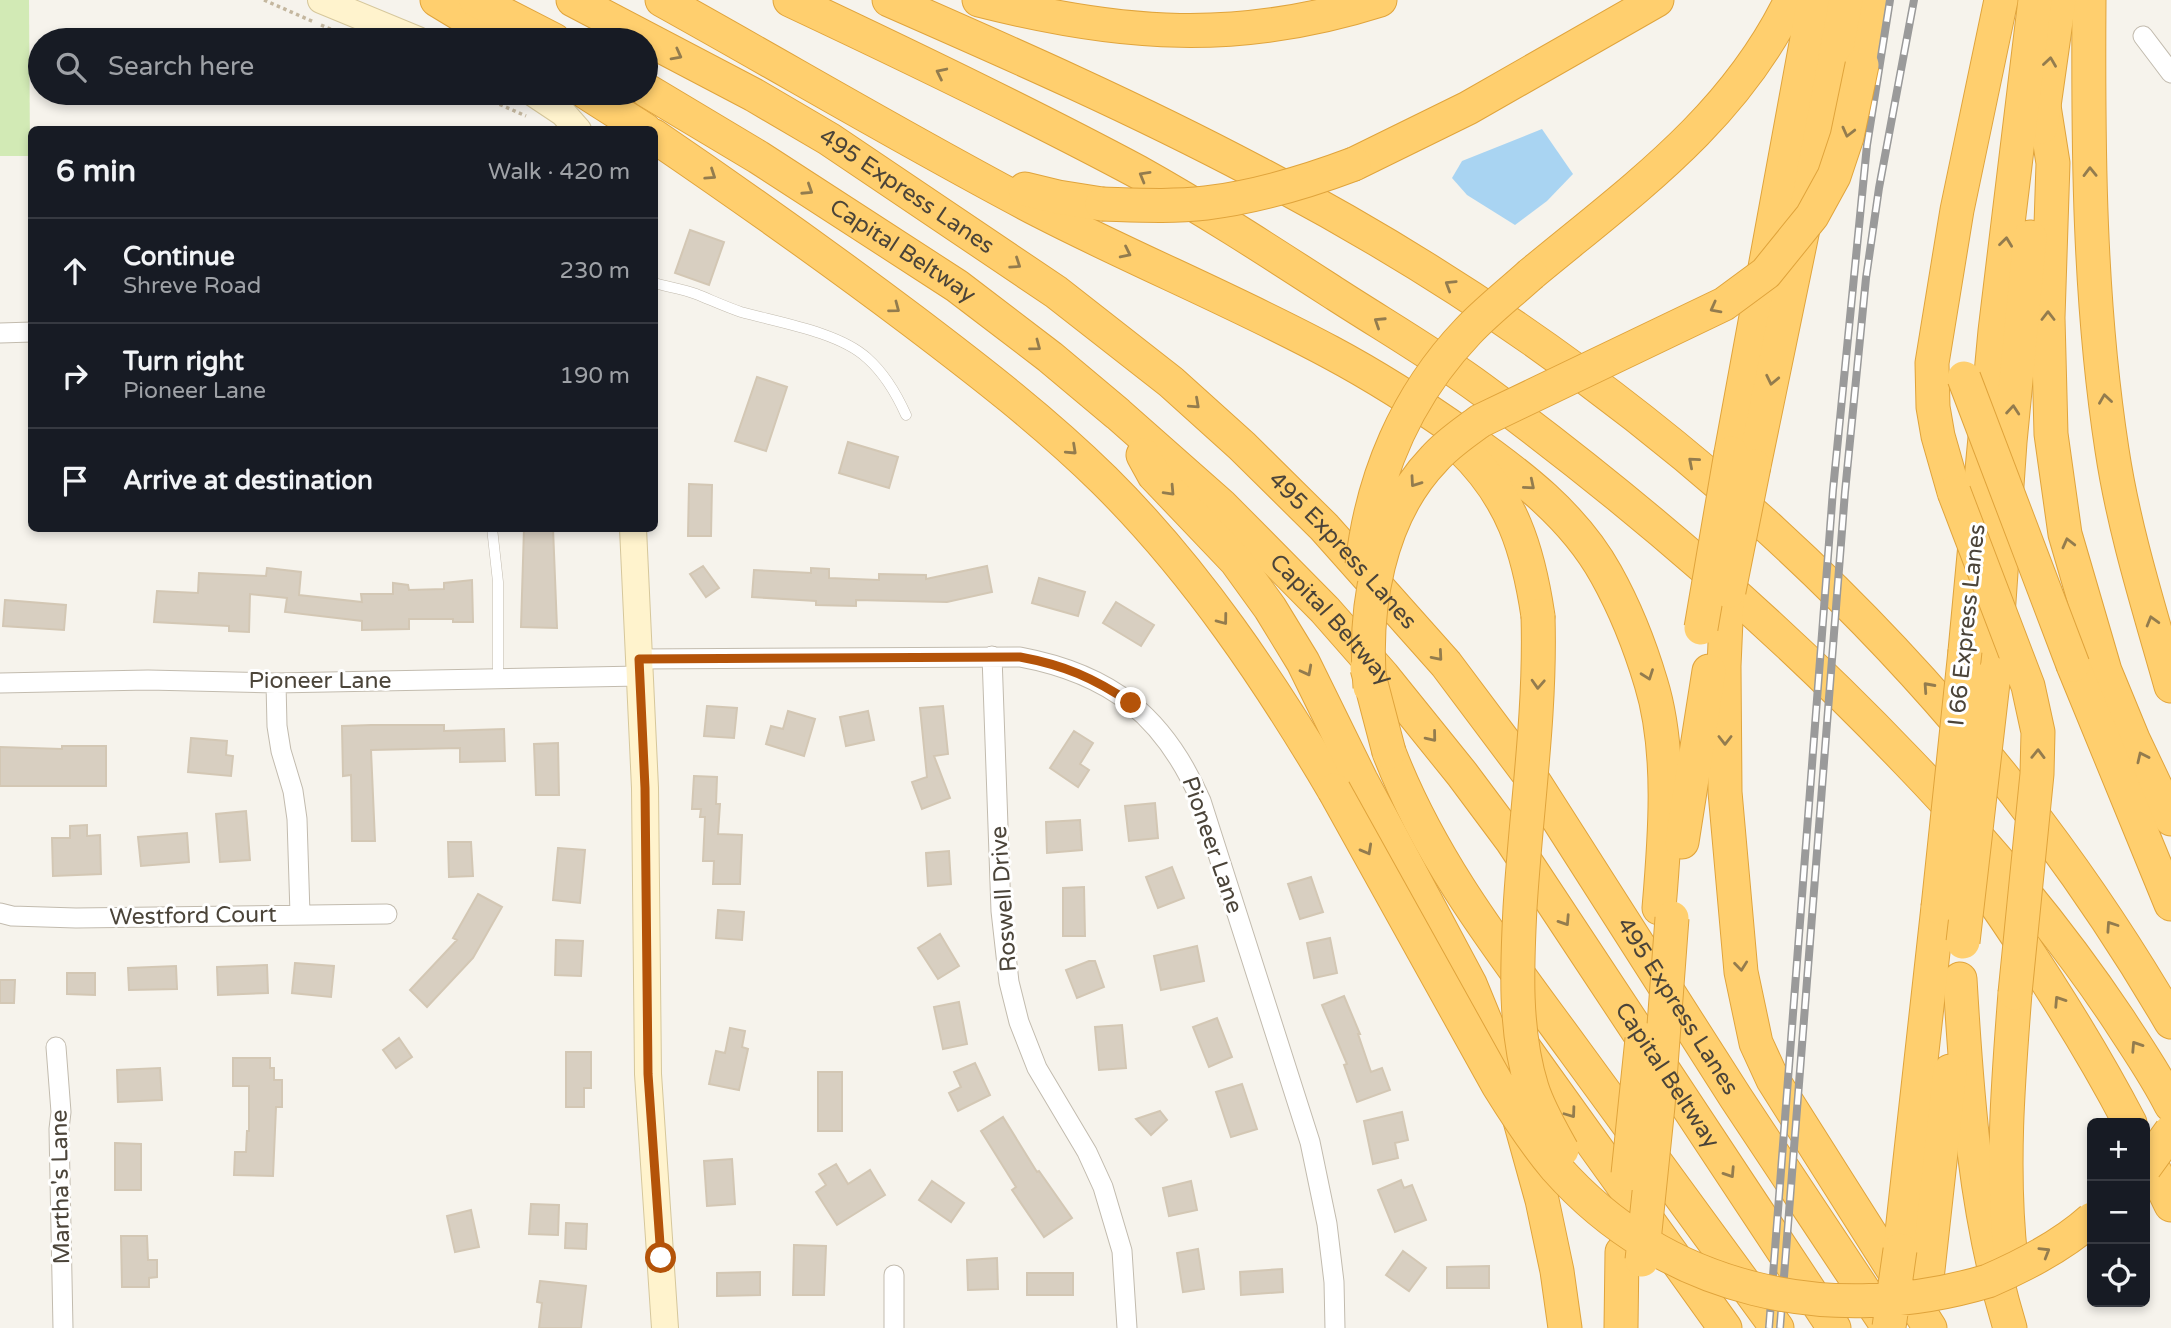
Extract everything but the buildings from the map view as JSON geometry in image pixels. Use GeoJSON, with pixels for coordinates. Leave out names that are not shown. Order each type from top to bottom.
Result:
{"type":"FeatureCollection","features":[{"type":"Feature","properties":{"kind":"highway"},"geometry":{"type":"LineString","coordinates":[[437,0],[483,28]]}},
{"type":"Feature","properties":{"kind":"highway"},"geometry":{"type":"LineString","coordinates":[[477,0],[531,28]]}},
{"type":"Feature","properties":{"kind":"highway","name":"495 Express Lanes"},"geometry":{"type":"LineString","coordinates":[[573,0],[626,28]]}},
{"type":"Feature","properties":{"kind":"highway"},"geometry":{"type":"LineString","coordinates":[[662,0],[1043,213],[1329,352],[1437,417],[1532,485],[1573,526],[1605,573],[1629,624],[1652,685],[1661,735],[1665,797],[1665,913]]}},
{"type":"Feature","properties":{"kind":"highway"},"geometry":{"type":"LineString","coordinates":[[790,0],[1139,173],[1256,242],[1478,386],[1589,472],[1707,569],[1808,662],[1879,731],[2001,861],[2106,1000],[2171,1105]]}},
{"type":"Feature","properties":{"kind":"highway"},"geometry":{"type":"LineString","coordinates":[[889,0],[1057,75],[1256,172],[1378,240],[1458,289],[1600,386],[1683,452],[1816,571],[1931,690],[2049,836],[2171,1019]]}},
{"type":"Feature","properties":{"kind":"highway"},"geometry":{"type":"LineString","coordinates":[[979,0],[1067,20],[1126,29],[1188,32],[1236,30],[1294,22],[1380,0]]}},
{"type":"Feature","properties":{"kind":"highway"},"geometry":{"type":"LineString","coordinates":[[914,141],[968,167],[1023,188],[1102,204],[1154,206],[1205,203],[1257,195],[1309,181],[1354,164],[1468,108],[1657,0]]}},
{"type":"Feature","properties":{"kind":"highway"},"geometry":{"type":"LineString","coordinates":[[1777,1328],[1469,906],[1436,854],[1414,813],[1389,752],[1370,687],[1360,617],[1360,586],[1372,504],[1402,422],[1422,389],[1469,329],[1652,173],[1709,120],[1759,58],[1790,0]]}},
{"type":"Feature","properties":{"kind":"highway"},"geometry":{"type":"LineString","coordinates":[[1621,1328],[1630,1251],[1637,1083],[1713,639],[1814,0]]}},
{"type":"Feature","properties":{"kind":"highway"},"geometry":{"type":"LineString","coordinates":[[1846,0],[1803,229],[1742,459],[1727,597],[1713,639],[1741,972],[1756,1043],[1773,1080],[1930,1328]]}},
{"type":"Feature","properties":{"kind":"highway"},"geometry":{"type":"LineString","coordinates":[[1370,687],[1368,640],[1379,565],[1396,516],[1419,476],[1441,452],[1480,421],[1724,304],[1766,274],[1812,216],[1834,176],[1847,136],[1862,65],[1871,0]]}},
{"type":"Feature","properties":{"kind":"highway"},"geometry":{"type":"LineString","coordinates":[[2001,0],[1957,210],[1935,339],[1932,386],[1938,436],[1954,492],[2028,686],[2038,732],[2038,774],[2015,993],[2006,1139],[2007,1220],[2022,1328]]}},
{"type":"Feature","properties":{"kind":"highway","name":"I 66 Express Lanes"},"geometry":{"type":"LineString","coordinates":[[1890,1328],[1965,651],[1995,331],[2035,0]]}},
{"type":"Feature","properties":{"kind":"highway"},"geometry":{"type":"LineString","coordinates":[[1921,1328],[1994,674],[2010,442],[2044,106],[2059,0]]}},
{"type":"Feature","properties":{"kind":"highway"},"geometry":{"type":"LineString","coordinates":[[2090,0],[2089,172],[2101,373],[2112,452],[2128,535],[2171,686]]}},
{"type":"Feature","properties":{"kind":"highway","name":"495 Express Lanes"},"geometry":{"type":"LineString","coordinates":[[658,45],[754,95],[828,139],[1056,292],[1171,383],[1242,446],[1324,527],[1446,664],[1533,780],[1736,1098],[1890,1328]]}},
{"type":"Feature","properties":{"kind":"highway","name":"Capital Beltway"},"geometry":{"type":"LineString","coordinates":[[658,97],[758,157],[957,286],[1050,357],[1118,414],[1221,505],[1290,574],[1383,676],[1512,841],[1834,1328]]}},
{"type":"Feature","properties":{"kind":"highway"},"geometry":{"type":"LineString","coordinates":[[606,105],[639,126]]}},
{"type":"Feature","properties":{"kind":"highway"},"geometry":{"type":"LineString","coordinates":[[2044,106],[2053,163],[2048,318],[2051,433],[2065,534],[2105,671],[2171,819]]}},
{"type":"Feature","properties":{"kind":"highway"},"geometry":{"type":"LineString","coordinates":[[658,139],[796,233],[955,353],[1038,420],[1105,481],[1171,555],[1238,641],[1294,723],[1334,790],[1497,1085],[1527,1131],[1630,1251],[1669,1262],[1720,1286],[1761,1299],[1798,1306],[1858,1310],[1924,1303],[1972,1288],[2041,1255],[2087,1223]]}},
{"type":"Feature","properties":{"kind":"highway"},"geometry":{"type":"LineString","coordinates":[[1957,210],[1951,265],[1950,309],[1953,340],[1964,378],[2073,665],[2171,904]]}},
{"type":"Feature","properties":{"kind":"highway"},"geometry":{"type":"LineString","coordinates":[[1394,389],[1466,453],[1500,496],[1521,537],[1532,577],[1538,616],[1539,659],[1517,953],[1519,1011],[1525,1060],[1538,1101],[1560,1146],[1630,1251],[1641,1328]]}},
{"type":"Feature","properties":{"kind":"highway"},"geometry":{"type":"LineString","coordinates":[[1118,414],[1154,475],[1236,561],[1270,608],[1303,662],[1361,780],[1470,984],[1507,1074],[1542,1200],[1557,1271],[1565,1328]]}},
{"type":"Feature","properties":{"kind":"highway"},"geometry":{"type":"LineString","coordinates":[[1808,662],[1939,824],[2003,913],[2071,1019],[2127,1118]]}},
{"type":"Feature","properties":{"kind":"highway"},"geometry":{"type":"LineString","coordinates":[[1435,915],[1499,1012],[1725,1328]]}},
{"type":"Feature","properties":{"kind":"highway"},"geometry":{"type":"LineString","coordinates":[[1960,979],[1968,1109],[1976,1174],[1995,1273],[2010,1328]]}},
{"type":"Feature","properties":{"kind":"highway"},"geometry":{"type":"LineString","coordinates":[[2150,1160],[2171,1131]]}},
{"type":"Feature","properties":{"kind":"highway"},"geometry":{"type":"LineString","coordinates":[[2150,1161],[2171,1205]]}},
{"type":"Feature","properties":{"kind":"main road"},"geometry":{"type":"LineString","coordinates":[[321,0],[389,28]]}},
{"type":"Feature","properties":{"kind":"main road"},"geometry":{"type":"LineString","coordinates":[[532,106],[563,113],[574,126]]}},
{"type":"Feature","properties":{"kind":"main road"},"geometry":{"type":"LineString","coordinates":[[633,532],[645,788],[648,1074],[665,1328]]}},
{"type":"Feature","properties":{"kind":"street"},"geometry":{"type":"LineString","coordinates":[[2143,36],[2171,73]]}},
{"type":"Feature","properties":{"kind":"street"},"geometry":{"type":"LineString","coordinates":[[0,333],[28,332]]}},
{"type":"Feature","properties":{"kind":"street","name":"Pioneer Lane"},"geometry":{"type":"LineString","coordinates":[[0,682],[148,680],[276,683],[498,679],[640,668],[992,656],[1020,657],[1050,663],[1106,686],[1131,703],[1154,724],[1189,774],[1201,801],[1310,1142],[1327,1224],[1334,1282],[1335,1328]]}},
{"type":"Feature","properties":{"kind":"street","name":"Roswell Drive"},"geometry":{"type":"LineString","coordinates":[[992,656],[1001,911],[1009,982],[1037,1068],[1087,1152],[1103,1187],[1122,1251],[1127,1328]]}},
{"type":"Feature","properties":{"kind":"street"},"geometry":{"type":"LineString","coordinates":[[276,683],[277,726],[297,819],[300,914]]}},
{"type":"Feature","properties":{"kind":"street","name":"Westford Court"},"geometry":{"type":"LineString","coordinates":[[0,913],[12,916],[76,918],[387,914]]}},
{"type":"Feature","properties":{"kind":"street","name":"Martha's Lane"},"geometry":{"type":"LineString","coordinates":[[56,1047],[61,1112],[63,1328]]}},
{"type":"Feature","properties":{"kind":"street"},"geometry":{"type":"LineString","coordinates":[[894,1275],[894,1328]]}},
{"type":"Feature","properties":{"kind":"lane"},"geometry":{"type":"LineString","coordinates":[[658,284],[841,342],[865,356],[877,368],[906,415]]}},
{"type":"Feature","properties":{"kind":"lane"},"geometry":{"type":"LineString","coordinates":[[492,532],[498,582],[498,679]]}},
{"type":"Feature","properties":{"kind":"green space"},"geometry":{"type":"Polygon","coordinates":[[[0,0],[29,0],[28,156],[0,156],[0,0]]]}},
{"type":"Feature","properties":{"kind":"water"},"geometry":{"type":"Polygon","coordinates":[[[1542,129],[1573,174],[1547,201],[1515,225],[1467,195],[1452,178],[1462,161],[1542,129]]]}},
{"type":"Feature","properties":{"kind":"railway"},"geometry":{"type":"LineString","coordinates":[[1769,1328],[1833,490],[1867,145],[1890,0]]}},
{"type":"Feature","properties":{"kind":"railway"},"geometry":{"type":"LineString","coordinates":[[1780,1328],[1845,492],[1866,278],[1879,188],[1914,0]]}},
{"type":"Feature","properties":{"kind":"route"},"geometry":{"type":"LineString","coordinates":[[661,1258],[648,1074],[645,788],[639,659],[1020,657],[1079,673],[1106,686],[1131,703]]}}]}
